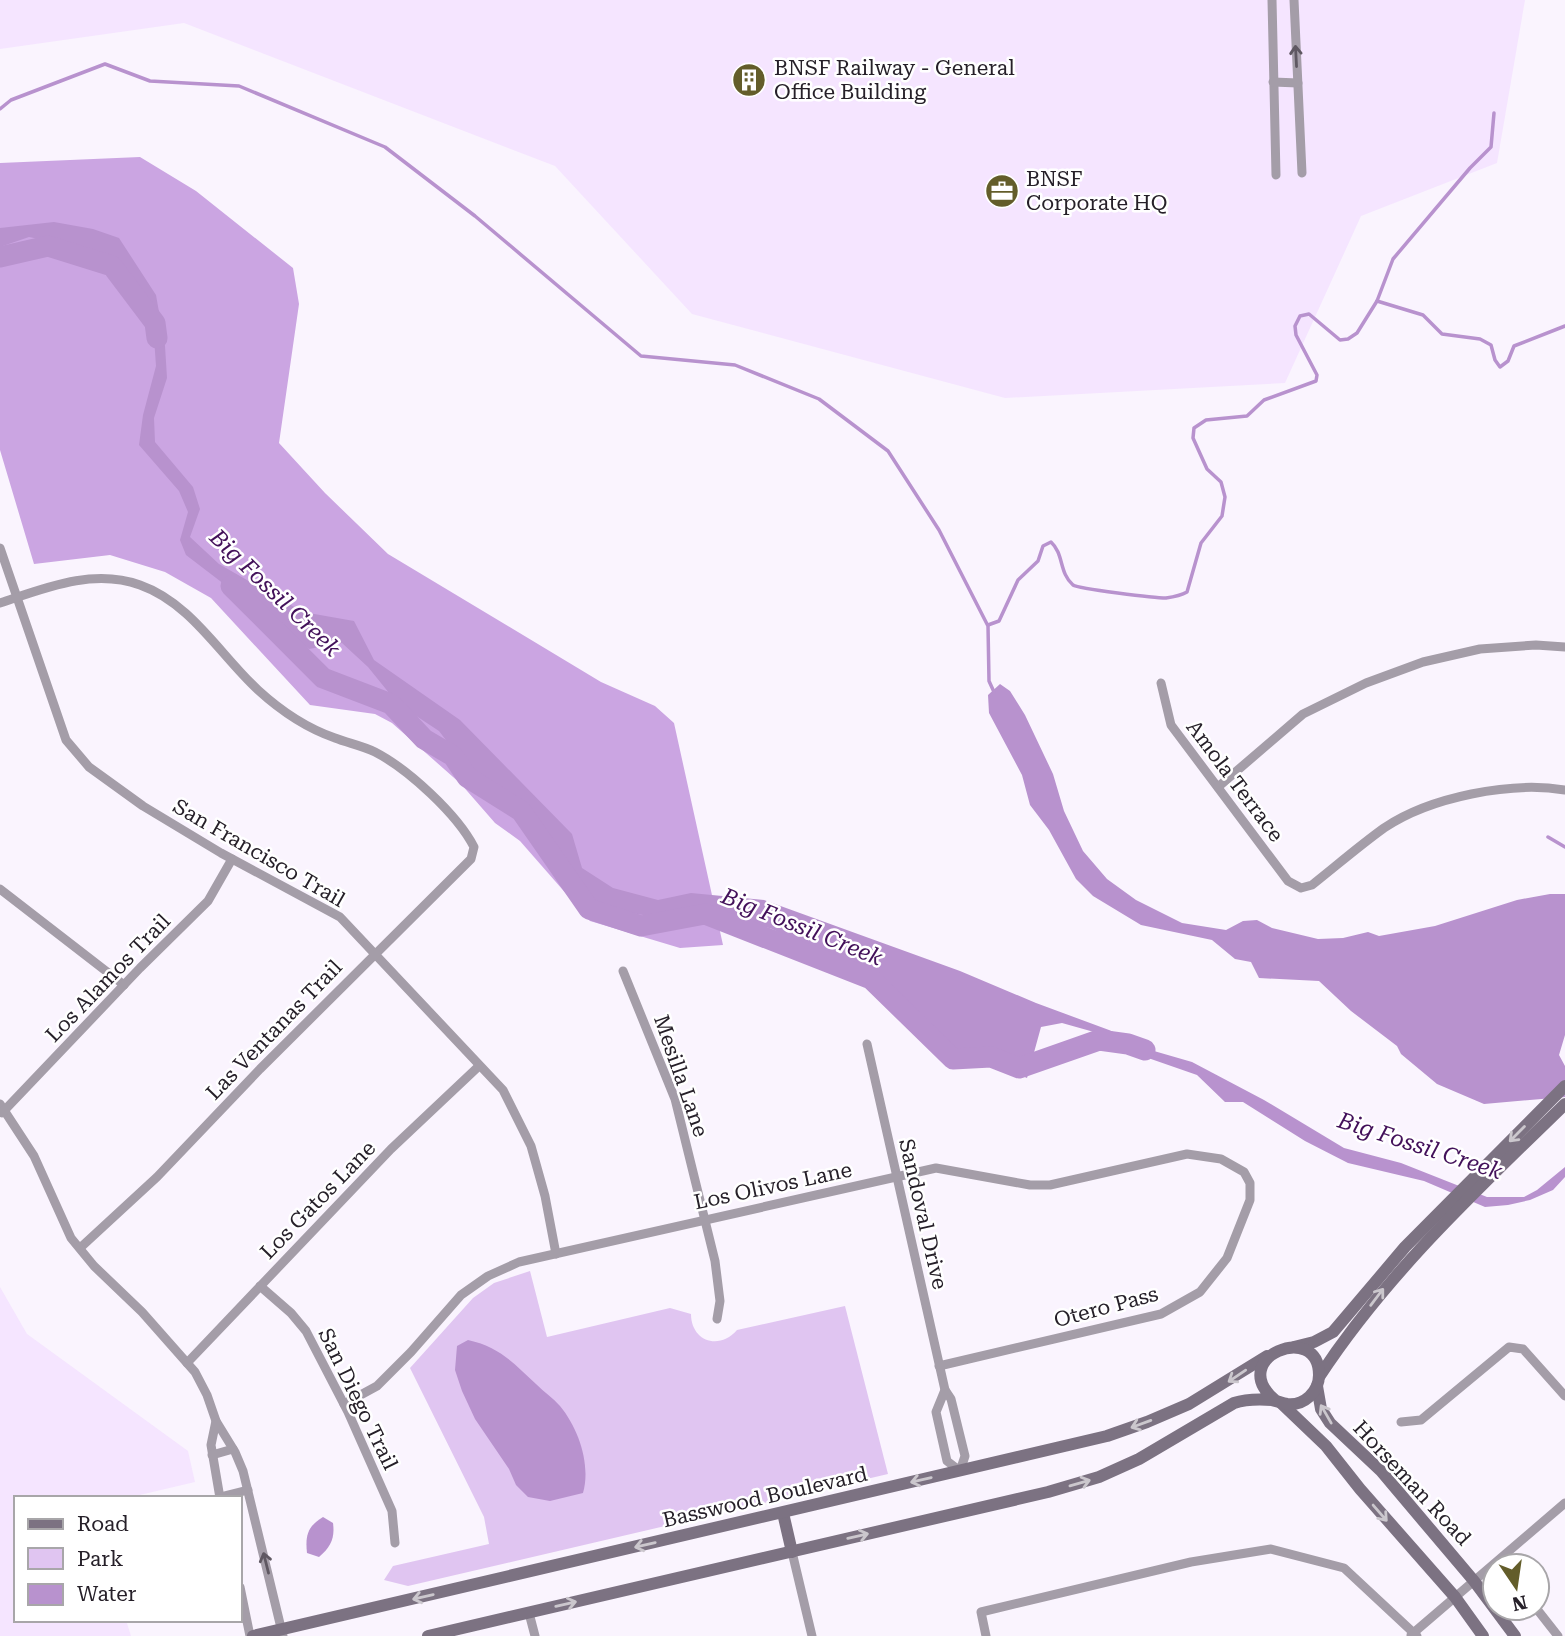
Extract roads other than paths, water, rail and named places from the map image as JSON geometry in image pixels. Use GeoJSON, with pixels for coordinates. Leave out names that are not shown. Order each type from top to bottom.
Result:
{"type":"FeatureCollection","features":[{"type":"Feature","properties":{"kind":"main road"},"geometry":{"type":"LineString","coordinates":[[428,1636],[1079,1484],[1139,1460],[1234,1403],[1249,1400],[1294,1404],[1306,1400],[1382,1290],[1436,1223],[1565,1086]]}},
{"type":"Feature","properties":{"kind":"main road"},"geometry":{"type":"LineString","coordinates":[[1278,1401],[1269,1395],[1262,1379],[1262,1370],[1270,1355],[1286,1347],[1314,1342],[1333,1332],[1386,1268],[1565,1104]]}},
{"type":"Feature","properties":{"kind":"main road"},"geometry":{"type":"LineString","coordinates":[[1294,1347],[1306,1351],[1314,1360],[1318,1381]]}},
{"type":"Feature","properties":{"kind":"main road","name":"Basswood Boulevard"},"geometry":{"type":"LineString","coordinates":[[252,1636],[282,1633],[1077,1444],[1147,1422],[1204,1397],[1270,1355]]}},
{"type":"Feature","properties":{"kind":"main road","name":"Horseman Road"},"geometry":{"type":"LineString","coordinates":[[1318,1381],[1321,1409],[1330,1423],[1381,1471],[1474,1581],[1515,1636]]}},
{"type":"Feature","properties":{"kind":"main road","name":"Horseman Road"},"geometry":{"type":"LineString","coordinates":[[1278,1401],[1326,1446],[1455,1597],[1483,1636]]}},
{"type":"Feature","properties":{"kind":"main road"},"geometry":{"type":"LineString","coordinates":[[783,1513],[792,1552]]}},
{"type":"Feature","properties":{"kind":"street"},"geometry":{"type":"LineString","coordinates":[[1272,0],[1276,175]]}},
{"type":"Feature","properties":{"kind":"street"},"geometry":{"type":"LineString","coordinates":[[1294,0],[1302,173]]}},
{"type":"Feature","properties":{"kind":"street"},"geometry":{"type":"LineString","coordinates":[[1273,82],[1298,83]]}},
{"type":"Feature","properties":{"kind":"street","name":"San Francisco Trail"},"geometry":{"type":"LineString","coordinates":[[0,548],[66,740],[89,767],[144,806],[232,859],[340,917],[503,1090],[531,1146],[545,1196],[556,1254]]}},
{"type":"Feature","properties":{"kind":"street","name":"Las Ventanas Trail"},"geometry":{"type":"LineString","coordinates":[[16,598],[72,581],[101,578],[140,585],[166,597],[194,621],[259,691],[300,723],[374,751],[407,772],[465,830],[474,847],[471,859],[374,953],[157,1177],[79,1248]]}},
{"type":"Feature","properties":{"kind":"street"},"geometry":{"type":"LineString","coordinates":[[0,603],[16,598]]}},
{"type":"Feature","properties":{"kind":"street"},"geometry":{"type":"LineString","coordinates":[[1218,787],[1303,714],[1366,683],[1423,662],[1480,649],[1536,645],[1565,647]]}},
{"type":"Feature","properties":{"kind":"street","name":"Amola Terrace"},"geometry":{"type":"LineString","coordinates":[[1161,683],[1171,724],[1288,881],[1301,888],[1312,885],[1386,827],[1434,804],[1488,790],[1548,787],[1565,790]]}},
{"type":"Feature","properties":{"kind":"street","name":"Los Alamos Trail"},"geometry":{"type":"LineString","coordinates":[[1,1110],[208,901],[232,859]]}},
{"type":"Feature","properties":{"kind":"street"},"geometry":{"type":"LineString","coordinates":[[0,889],[124,985]]}},
{"type":"Feature","properties":{"kind":"street","name":"Mesilla Lane"},"geometry":{"type":"LineString","coordinates":[[623,971],[675,1099],[715,1261],[720,1301],[717,1319]]}},
{"type":"Feature","properties":{"kind":"street","name":"Sandoval Drive"},"geometry":{"type":"LineString","coordinates":[[867,1044],[939,1366],[945,1390],[951,1399],[965,1457],[960,1471],[947,1461],[936,1412],[945,1390]]}},
{"type":"Feature","properties":{"kind":"street","name":"Los Gatos Lane"},"geometry":{"type":"LineString","coordinates":[[187,1363],[391,1149],[479,1066]]}},
{"type":"Feature","properties":{"kind":"street"},"geometry":{"type":"LineString","coordinates":[[1,1110],[34,1156],[71,1238],[94,1266],[142,1312],[195,1371],[216,1421],[233,1449],[248,1490],[282,1633]]}},
{"type":"Feature","properties":{"kind":"street","name":"Los Olivos Lane"},"geometry":{"type":"LineString","coordinates":[[344,1404],[377,1386],[461,1295],[488,1276],[519,1262],[936,1168],[1030,1185],[1050,1185],[1187,1154],[1221,1159],[1244,1172],[1251,1183]]}},
{"type":"Feature","properties":{"kind":"street","name":"Otero Pass"},"geometry":{"type":"LineString","coordinates":[[939,1366],[1161,1314],[1200,1292],[1227,1258],[1251,1200],[1251,1183]]}},
{"type":"Feature","properties":{"kind":"street","name":"San Diego Trail"},"geometry":{"type":"LineString","coordinates":[[260,1286],[291,1313],[306,1331],[344,1404],[392,1511],[395,1543]]}},
{"type":"Feature","properties":{"kind":"street"},"geometry":{"type":"LineString","coordinates":[[1401,1422],[1421,1420],[1509,1347],[1523,1349],[1565,1396]]}},
{"type":"Feature","properties":{"kind":"street"},"geometry":{"type":"LineString","coordinates":[[938,1422],[956,1418]]}},
{"type":"Feature","properties":{"kind":"street"},"geometry":{"type":"LineString","coordinates":[[216,1421],[211,1445],[220,1496]]}},
{"type":"Feature","properties":{"kind":"street"},"geometry":{"type":"LineString","coordinates":[[212,1455],[233,1449]]}},
{"type":"Feature","properties":{"kind":"street"},"geometry":{"type":"LineString","coordinates":[[224,1496],[248,1490]]}},
{"type":"Feature","properties":{"kind":"street"},"geometry":{"type":"LineString","coordinates":[[1513,1552],[1565,1503]]}},
{"type":"Feature","properties":{"kind":"street"},"geometry":{"type":"LineString","coordinates":[[986,1636],[981,1612],[1191,1562],[1271,1549],[1344,1568],[1413,1635],[1481,1576]]}},
{"type":"Feature","properties":{"kind":"street"},"geometry":{"type":"LineString","coordinates":[[792,1552],[812,1636]]}},
{"type":"Feature","properties":{"kind":"street"},"geometry":{"type":"LineString","coordinates":[[242,1595],[252,1636]]}},
{"type":"Feature","properties":{"kind":"street"},"geometry":{"type":"LineString","coordinates":[[529,1613],[535,1636]]}},
{"type":"Feature","properties":{"kind":"street"},"geometry":{"type":"LineString","coordinates":[[1547,1622],[1558,1636]]}},
{"type":"Feature","properties":{"kind":"water"},"geometry":{"type":"Polygon","coordinates":[[[54,222],[93,229],[119,238],[156,295],[165,346],[167,378],[154,418],[155,442],[193,487],[200,509],[190,537],[219,564],[303,612],[354,621],[374,660],[460,720],[572,834],[582,868],[613,888],[658,900],[691,893],[764,900],[960,971],[1109,1030],[1154,1051],[1192,1062],[1264,1100],[1344,1148],[1401,1163],[1487,1197],[1524,1197],[1565,1167],[1565,1177],[1553,1190],[1530,1200],[1485,1207],[1424,1181],[1348,1163],[1305,1141],[1243,1102],[1225,1102],[1197,1075],[1151,1059],[1094,1032],[1062,1023],[1041,1027],[1027,1078],[984,1047],[958,1055],[948,1041],[927,1029],[858,974],[772,929],[698,906],[654,917],[593,906],[579,892],[526,811],[494,783],[465,765],[439,731],[398,704],[368,667],[342,643],[309,649],[186,555],[180,540],[188,512],[179,491],[139,445],[143,415],[156,366],[154,338],[142,294],[112,262],[74,246],[29,237],[0,247],[0,228],[54,222]]]}},
{"type":"Feature","properties":{"kind":"water"},"geometry":{"type":"Polygon","coordinates":[[[1000,684],[1010,691],[1025,715],[1053,774],[1064,811],[1083,851],[1107,879],[1136,900],[1182,923],[1226,930],[1243,921],[1257,920],[1272,928],[1318,939],[1343,938],[1368,932],[1379,936],[1435,926],[1517,900],[1565,894],[1565,1035],[1559,1055],[1565,1066],[1565,1097],[1484,1104],[1437,1084],[1401,1054],[1397,1046],[1351,1011],[1319,981],[1259,978],[1251,962],[1235,959],[1212,940],[1141,925],[1093,896],[1076,879],[1049,830],[1030,805],[1022,775],[989,713],[988,695],[1000,684]]]}},
{"type":"Feature","properties":{"kind":"water"},"geometry":{"type":"Polygon","coordinates":[[[468,1340],[489,1347],[505,1357],[567,1415],[582,1448],[585,1471],[583,1493],[550,1501],[528,1497],[516,1485],[509,1469],[475,1419],[455,1370],[457,1346],[468,1340]]]}},
{"type":"Feature","properties":{"kind":"water"},"geometry":{"type":"Polygon","coordinates":[[[323,1517],[333,1523],[333,1538],[327,1550],[319,1557],[307,1553],[307,1541],[311,1528],[323,1517]]]}},
{"type":"Feature","properties":{"kind":"waterway"},"geometry":{"type":"LineString","coordinates":[[0,109],[11,100],[105,64],[150,81],[239,86],[385,147],[475,216],[641,356],[735,365],[819,399],[888,451],[939,530],[988,626],[989,681],[994,692]]}},
{"type":"Feature","properties":{"kind":"waterway"},"geometry":{"type":"LineString","coordinates":[[988,625],[999,621],[1018,580],[1038,561],[1043,546],[1051,542],[1058,552],[1065,575],[1078,587],[1159,598],[1174,597],[1187,592],[1201,543],[1222,516],[1225,497],[1221,482],[1207,469],[1193,438],[1194,428],[1206,420],[1247,416],[1264,400],[1316,381],[1317,375],[1296,335],[1295,326],[1300,316],[1309,314],[1340,340],[1348,339],[1357,333],[1377,301],[1393,259],[1491,147],[1494,113]]}},
{"type":"Feature","properties":{"kind":"waterway","name":"Big Fossil Creek"},"geometry":{"type":"LineString","coordinates":[[0,257],[48,246],[112,266],[155,323],[157,338]]}},
{"type":"Feature","properties":{"kind":"waterway"},"geometry":{"type":"LineString","coordinates":[[1377,301],[1423,315],[1442,334],[1480,339],[1491,345],[1500,367],[1508,361],[1514,346],[1565,326]]}},
{"type":"Feature","properties":{"kind":"waterway","name":"Big Fossil Creek"},"geometry":{"type":"LineString","coordinates":[[231,586],[323,678],[391,704],[424,739],[453,756],[467,777],[521,811],[589,909],[641,926],[705,914],[871,979],[953,1059],[991,1057],[1019,1068],[1099,1040],[1128,1044],[1145,1050]]}},
{"type":"Feature","properties":{"kind":"waterway"},"geometry":{"type":"LineString","coordinates":[[1548,837],[1565,847]]}},
{"type":"Feature","properties":{"kind":"place","name":"BNSF Railway - General Office Building"},"geometry":{"type":"Point","coordinates":[749,80]}},
{"type":"Feature","properties":{"kind":"place","name":"BNSF Corporate HQ"},"geometry":{"type":"Point","coordinates":[1002,191]}}]}
